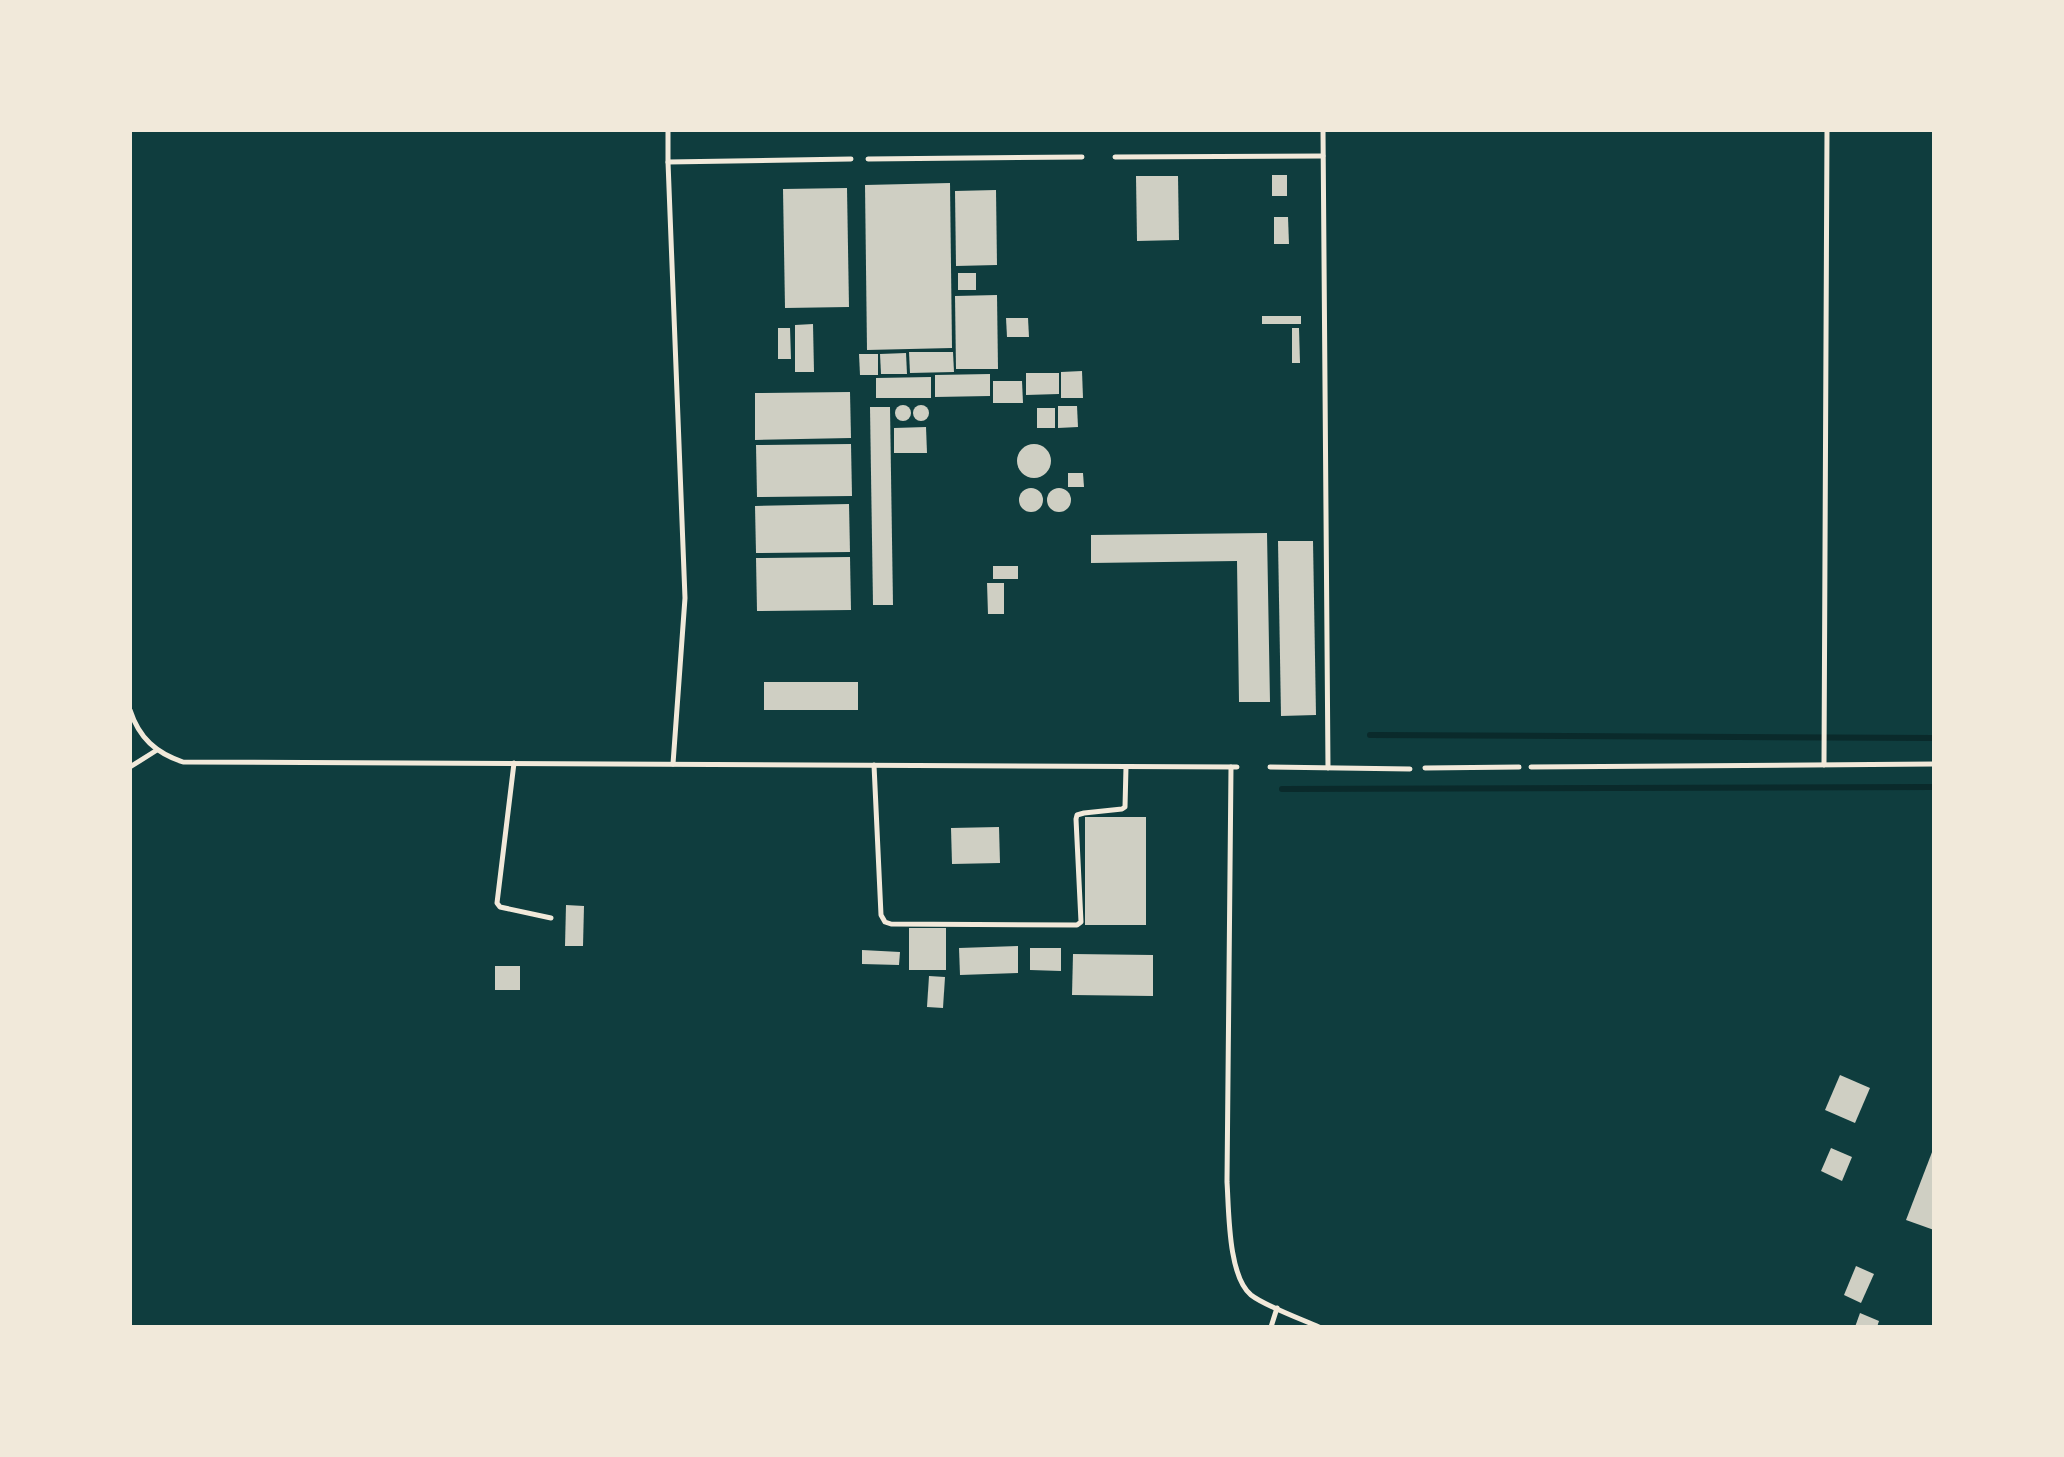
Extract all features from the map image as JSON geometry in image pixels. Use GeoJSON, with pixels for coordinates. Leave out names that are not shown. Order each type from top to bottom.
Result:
{"type":"FeatureCollection","features":[{"type":"Feature","properties":{"kind":"lane"},"geometry":{"type":"LineString","coordinates":[[668,130],[685,598],[673,764]]}},
{"type":"Feature","properties":{"kind":"lane"},"geometry":{"type":"LineString","coordinates":[[1323,130],[1328,768]]}},
{"type":"Feature","properties":{"kind":"lane"},"geometry":{"type":"LineString","coordinates":[[1824,765],[1827,130]]}},
{"type":"Feature","properties":{"kind":"lane"},"geometry":{"type":"LineString","coordinates":[[1115,157],[1323,156]]}},
{"type":"Feature","properties":{"kind":"lane"},"geometry":{"type":"LineString","coordinates":[[868,159],[1082,157]]}},
{"type":"Feature","properties":{"kind":"lane"},"geometry":{"type":"LineString","coordinates":[[668,162],[851,159]]}},
{"type":"Feature","properties":{"kind":"lane"},"geometry":{"type":"LineString","coordinates":[[130,710],[134,724],[145,740],[157,750],[183,762],[1234,767],[1227,1182],[1230,1238],[1237,1272],[1250,1294],[1319,1327]]}},
{"type":"Feature","properties":{"kind":"lane"},"geometry":{"type":"LineString","coordinates":[[130,767],[157,750]]}},
{"type":"Feature","properties":{"kind":"lane"},"geometry":{"type":"LineString","coordinates":[[514,763],[497,903],[500,907],[551,918]]}},
{"type":"Feature","properties":{"kind":"lane"},"geometry":{"type":"LineString","coordinates":[[1531,767],[1934,764]]}},
{"type":"Feature","properties":{"kind":"lane"},"geometry":{"type":"LineString","coordinates":[[874,765],[881,915],[885,922],[891,924],[1077,925],[1081,922],[1077,815],[1125,807],[1126,767]]}},
{"type":"Feature","properties":{"kind":"lane"},"geometry":{"type":"LineString","coordinates":[[1270,767],[1410,769]]}},
{"type":"Feature","properties":{"kind":"lane"},"geometry":{"type":"LineString","coordinates":[[1425,768],[1519,767]]}},
{"type":"Feature","properties":{"kind":"lane"},"geometry":{"type":"LineString","coordinates":[[1271,1327],[1277,1308]]}},
{"type":"Feature","properties":{"kind":"building"},"geometry":{"type":"Polygon","coordinates":[[[1272,175],[1287,175],[1287,196],[1272,196],[1272,175]]]}},
{"type":"Feature","properties":{"kind":"building"},"geometry":{"type":"Polygon","coordinates":[[[1136,176],[1178,176],[1179,240],[1137,241],[1136,176]]]}},
{"type":"Feature","properties":{"kind":"building"},"geometry":{"type":"Polygon","coordinates":[[[950,183],[952,348],[867,350],[865,185],[950,183]]]}},
{"type":"Feature","properties":{"kind":"building"},"geometry":{"type":"Polygon","coordinates":[[[847,188],[849,307],[785,308],[783,189],[847,188]]]}},
{"type":"Feature","properties":{"kind":"building"},"geometry":{"type":"Polygon","coordinates":[[[996,190],[997,265],[956,266],[955,191],[996,190]]]}},
{"type":"Feature","properties":{"kind":"building"},"geometry":{"type":"Polygon","coordinates":[[[1274,217],[1288,217],[1289,244],[1274,244],[1274,217]]]}},
{"type":"Feature","properties":{"kind":"building"},"geometry":{"type":"Polygon","coordinates":[[[958,273],[976,273],[976,290],[958,290],[958,273]]]}},
{"type":"Feature","properties":{"kind":"building"},"geometry":{"type":"Polygon","coordinates":[[[997,295],[998,369],[956,369],[955,296],[997,295]]]}},
{"type":"Feature","properties":{"kind":"building"},"geometry":{"type":"Polygon","coordinates":[[[1262,316],[1301,316],[1301,324],[1262,324],[1262,316]]]}},
{"type":"Feature","properties":{"kind":"building"},"geometry":{"type":"Polygon","coordinates":[[[1006,318],[1028,318],[1029,337],[1007,337],[1006,318]]]}},
{"type":"Feature","properties":{"kind":"building"},"geometry":{"type":"Polygon","coordinates":[[[813,324],[814,372],[795,372],[795,325],[813,324]]]}},
{"type":"Feature","properties":{"kind":"building"},"geometry":{"type":"Polygon","coordinates":[[[778,328],[790,328],[791,359],[778,359],[778,328]]]}},
{"type":"Feature","properties":{"kind":"building"},"geometry":{"type":"Polygon","coordinates":[[[1292,328],[1299,328],[1300,363],[1292,363],[1292,328]]]}},
{"type":"Feature","properties":{"kind":"building"},"geometry":{"type":"Polygon","coordinates":[[[909,352],[953,352],[954,372],[910,373],[909,352]]]}},
{"type":"Feature","properties":{"kind":"building"},"geometry":{"type":"Polygon","coordinates":[[[906,353],[907,374],[881,374],[880,354],[906,353]]]}},
{"type":"Feature","properties":{"kind":"building"},"geometry":{"type":"Polygon","coordinates":[[[859,354],[878,354],[878,375],[860,375],[859,354]]]}},
{"type":"Feature","properties":{"kind":"building"},"geometry":{"type":"Polygon","coordinates":[[[1082,371],[1083,398],[1061,398],[1061,372],[1082,371]]]}},
{"type":"Feature","properties":{"kind":"building"},"geometry":{"type":"Polygon","coordinates":[[[1026,373],[1059,373],[1059,394],[1026,395],[1026,373]]]}},
{"type":"Feature","properties":{"kind":"building"},"geometry":{"type":"Polygon","coordinates":[[[990,374],[990,396],[935,397],[935,375],[990,374]]]}},
{"type":"Feature","properties":{"kind":"building"},"geometry":{"type":"Polygon","coordinates":[[[931,377],[931,398],[876,398],[876,378],[931,377]]]}},
{"type":"Feature","properties":{"kind":"building"},"geometry":{"type":"Polygon","coordinates":[[[993,381],[1022,381],[1023,403],[993,403],[993,381]]]}},
{"type":"Feature","properties":{"kind":"building"},"geometry":{"type":"Polygon","coordinates":[[[850,392],[851,438],[755,440],[755,393],[850,392]]]}},
{"type":"Feature","properties":{"kind":"building"},"geometry":{"type":"Polygon","coordinates":[[[903,405],[911,413],[903,421],[895,413],[903,405]]]}},
{"type":"Feature","properties":{"kind":"building"},"geometry":{"type":"Polygon","coordinates":[[[921,405],[929,413],[921,421],[913,413],[921,405]]]}},
{"type":"Feature","properties":{"kind":"building"},"geometry":{"type":"Polygon","coordinates":[[[1058,406],[1077,406],[1078,427],[1058,428],[1058,406]]]}},
{"type":"Feature","properties":{"kind":"building"},"geometry":{"type":"Polygon","coordinates":[[[870,407],[890,407],[893,605],[873,605],[870,407]]]}},
{"type":"Feature","properties":{"kind":"building"},"geometry":{"type":"Polygon","coordinates":[[[1037,408],[1055,408],[1055,428],[1037,428],[1037,408]]]}},
{"type":"Feature","properties":{"kind":"building"},"geometry":{"type":"Polygon","coordinates":[[[926,427],[927,453],[894,453],[894,428],[926,427]]]}},
{"type":"Feature","properties":{"kind":"building"},"geometry":{"type":"Polygon","coordinates":[[[851,444],[852,496],[757,497],[756,445],[851,444]]]}},
{"type":"Feature","properties":{"kind":"building"},"geometry":{"type":"Polygon","coordinates":[[[1034,444],[1046,449],[1051,461],[1046,473],[1034,478],[1022,473],[1017,461],[1022,449],[1034,444]]]}},
{"type":"Feature","properties":{"kind":"building"},"geometry":{"type":"Polygon","coordinates":[[[1068,473],[1083,473],[1084,487],[1068,487],[1068,473]]]}},
{"type":"Feature","properties":{"kind":"building"},"geometry":{"type":"Polygon","coordinates":[[[1026,488],[1036,488],[1043,495],[1043,505],[1036,512],[1026,512],[1019,505],[1019,495],[1026,488]]]}},
{"type":"Feature","properties":{"kind":"building"},"geometry":{"type":"Polygon","coordinates":[[[1059,488],[1068,491],[1071,500],[1068,509],[1059,512],[1050,509],[1047,500],[1050,491],[1059,488]]]}},
{"type":"Feature","properties":{"kind":"building"},"geometry":{"type":"Polygon","coordinates":[[[849,504],[850,552],[756,553],[755,506],[849,504]]]}},
{"type":"Feature","properties":{"kind":"building"},"geometry":{"type":"Polygon","coordinates":[[[1267,533],[1270,702],[1239,702],[1237,561],[1091,563],[1091,535],[1267,533]]]}},
{"type":"Feature","properties":{"kind":"building"},"geometry":{"type":"Polygon","coordinates":[[[1278,541],[1313,541],[1316,715],[1281,716],[1278,541]]]}},
{"type":"Feature","properties":{"kind":"building"},"geometry":{"type":"Polygon","coordinates":[[[850,557],[851,610],[757,611],[756,558],[850,557]]]}},
{"type":"Feature","properties":{"kind":"building"},"geometry":{"type":"Polygon","coordinates":[[[993,566],[1018,566],[1018,579],[993,579],[993,566]]]}},
{"type":"Feature","properties":{"kind":"building"},"geometry":{"type":"Polygon","coordinates":[[[987,583],[1004,583],[1004,614],[988,614],[987,583]]]}},
{"type":"Feature","properties":{"kind":"building"},"geometry":{"type":"Polygon","coordinates":[[[764,682],[858,682],[858,710],[764,710],[764,682]]]}},
{"type":"Feature","properties":{"kind":"building"},"geometry":{"type":"Polygon","coordinates":[[[1085,817],[1146,817],[1146,925],[1085,925],[1085,817]]]}},
{"type":"Feature","properties":{"kind":"building"},"geometry":{"type":"Polygon","coordinates":[[[999,827],[1000,863],[952,864],[951,828],[999,827]]]}},
{"type":"Feature","properties":{"kind":"building"},"geometry":{"type":"Polygon","coordinates":[[[566,905],[584,906],[583,946],[565,946],[566,905]]]}},
{"type":"Feature","properties":{"kind":"building"},"geometry":{"type":"Polygon","coordinates":[[[909,928],[946,928],[946,970],[909,970],[909,928]]]}},
{"type":"Feature","properties":{"kind":"building"},"geometry":{"type":"Polygon","coordinates":[[[1018,946],[1018,973],[960,975],[959,948],[1018,946]]]}},
{"type":"Feature","properties":{"kind":"building"},"geometry":{"type":"Polygon","coordinates":[[[1030,948],[1061,948],[1061,971],[1030,970],[1030,948]]]}},
{"type":"Feature","properties":{"kind":"building"},"geometry":{"type":"Polygon","coordinates":[[[862,950],[900,952],[899,965],[862,964],[862,950]]]}},
{"type":"Feature","properties":{"kind":"building"},"geometry":{"type":"Polygon","coordinates":[[[1073,954],[1153,955],[1153,996],[1072,995],[1073,954]]]}},
{"type":"Feature","properties":{"kind":"building"},"geometry":{"type":"Polygon","coordinates":[[[495,966],[520,966],[520,990],[495,990],[495,966]]]}},
{"type":"Feature","properties":{"kind":"building"},"geometry":{"type":"Polygon","coordinates":[[[929,976],[945,977],[943,1008],[927,1007],[929,976]]]}},
{"type":"Feature","properties":{"kind":"building"},"geometry":{"type":"Polygon","coordinates":[[[1840,1075],[1870,1088],[1855,1123],[1825,1110],[1840,1075]]]}},
{"type":"Feature","properties":{"kind":"building"},"geometry":{"type":"Polygon","coordinates":[[[1934,1147],[1934,1230],[1906,1220],[1934,1147]]]}},
{"type":"Feature","properties":{"kind":"building"},"geometry":{"type":"Polygon","coordinates":[[[1831,1148],[1852,1157],[1842,1181],[1821,1171],[1831,1148]]]}},
{"type":"Feature","properties":{"kind":"building"},"geometry":{"type":"Polygon","coordinates":[[[1856,1266],[1874,1274],[1861,1303],[1844,1295],[1856,1266]]]}},
{"type":"Feature","properties":{"kind":"building"},"geometry":{"type":"Polygon","coordinates":[[[1860,1313],[1879,1321],[1877,1327],[1855,1327],[1860,1313]]]}},
{"type":"Feature","properties":{"kind":"waterway"},"geometry":{"type":"LineString","coordinates":[[1370,735],[1934,738]]}},
{"type":"Feature","properties":{"kind":"waterway"},"geometry":{"type":"LineString","coordinates":[[1282,789],[1934,787]]}}]}
